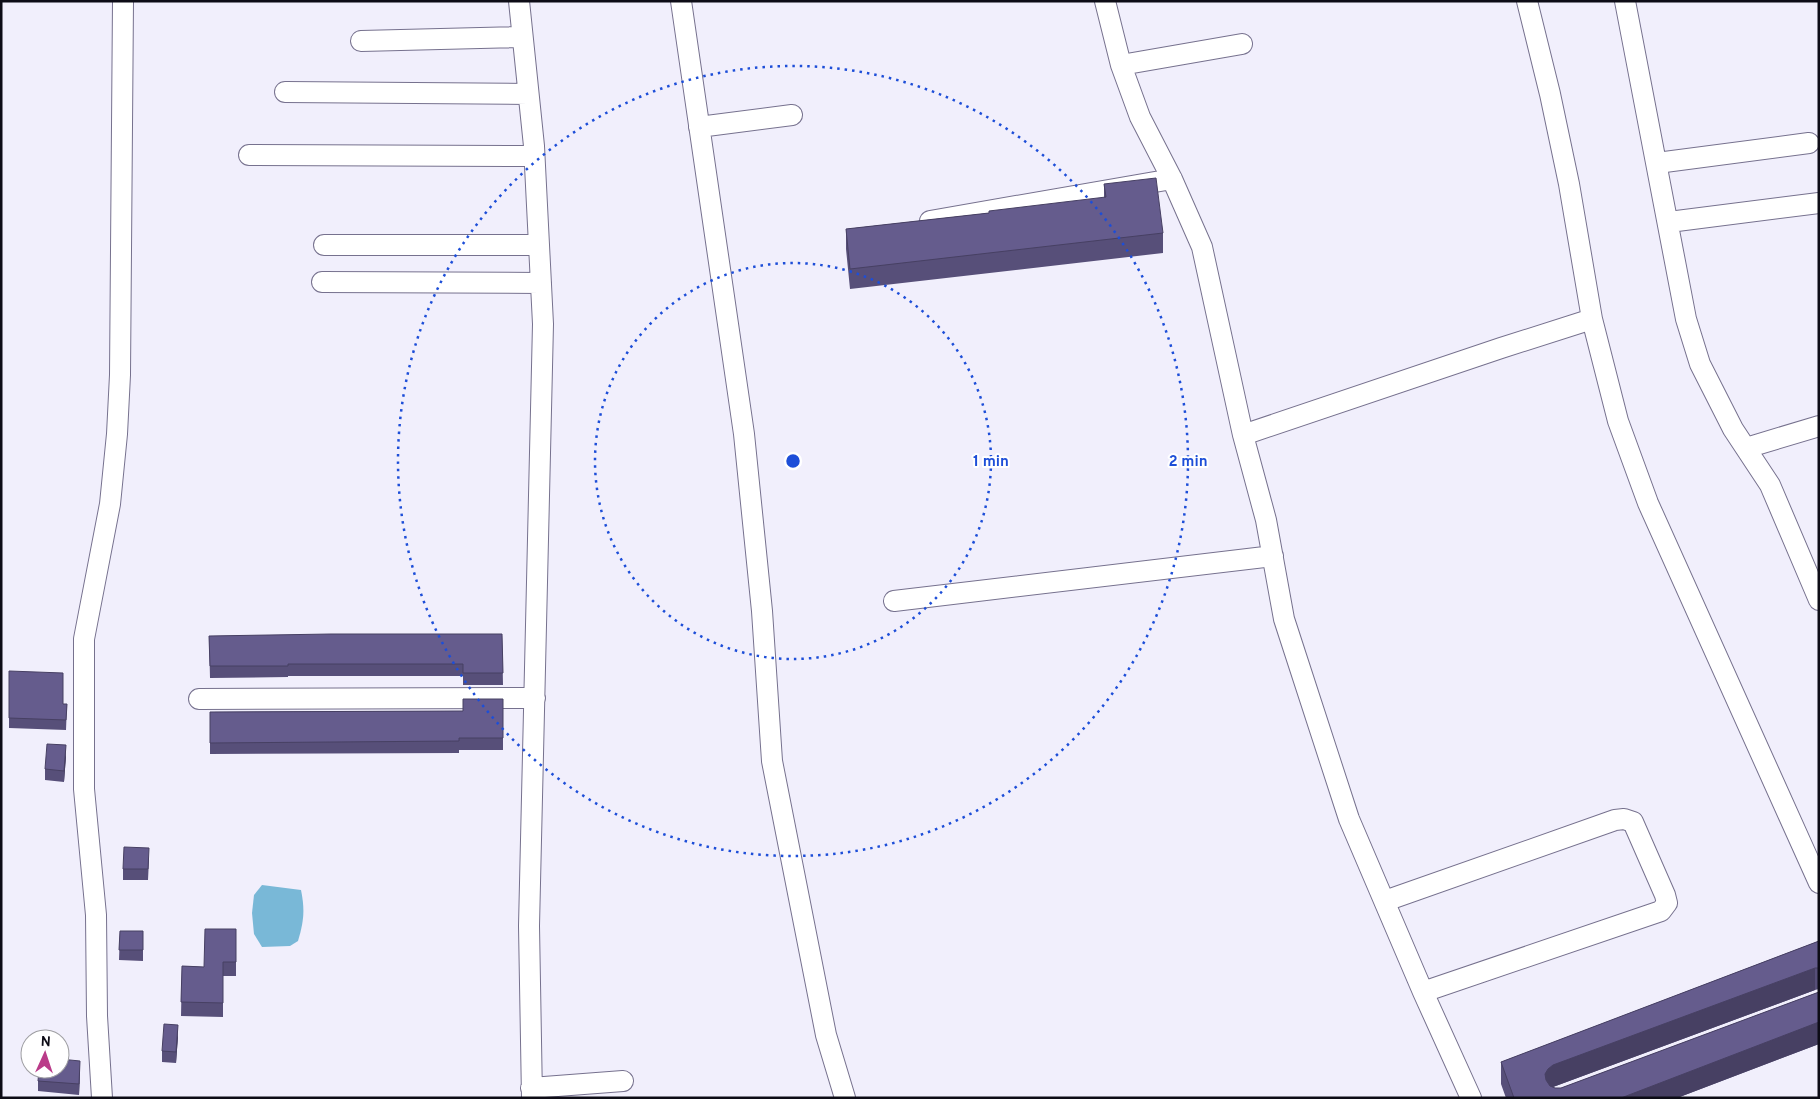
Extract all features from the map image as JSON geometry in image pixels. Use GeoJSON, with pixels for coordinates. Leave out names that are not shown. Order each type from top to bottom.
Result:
{"type":"FeatureCollection","features":[{"type":"Feature","properties":{"kind":"street"},"geometry":{"type":"LineString","coordinates":[[102,1098],[97,1016],[96,915],[84,789],[84,639],[110,504],[117,434],[120,375],[123,1]]}},
{"type":"Feature","properties":{"kind":"street"},"geometry":{"type":"LineString","coordinates":[[519,1],[534,156],[543,333],[529,926],[532,1093],[623,1081]]}},
{"type":"Feature","properties":{"kind":"street"},"geometry":{"type":"LineString","coordinates":[[681,1],[744,434],[762,611],[772,761],[826,1035],[845,1098]]}},
{"type":"Feature","properties":{"kind":"street"},"geometry":{"type":"LineString","coordinates":[[1105,1],[1121,65],[1140,117],[1172,178],[1202,247],[1243,435],[1266,520],[1284,619],[1349,818],[1423,992],[1471,1098]]}},
{"type":"Feature","properties":{"kind":"street"},"geometry":{"type":"LineString","coordinates":[[1527,1],[1556,121],[1592,319],[1618,421],[1648,503],[1819,883]]}},
{"type":"Feature","properties":{"kind":"street"},"geometry":{"type":"LineString","coordinates":[[1625,1],[1686,319],[1700,364],[1733,429],[1770,485],[1819,600]]}},
{"type":"Feature","properties":{"kind":"street"},"geometry":{"type":"LineString","coordinates":[[361,41],[522,37]]}},
{"type":"Feature","properties":{"kind":"street"},"geometry":{"type":"LineString","coordinates":[[1121,65],[1242,44]]}},
{"type":"Feature","properties":{"kind":"street"},"geometry":{"type":"LineString","coordinates":[[285,92],[528,94]]}},
{"type":"Feature","properties":{"kind":"street"},"geometry":{"type":"LineString","coordinates":[[699,127],[792,115]]}},
{"type":"Feature","properties":{"kind":"street"},"geometry":{"type":"LineString","coordinates":[[1657,163],[1809,143]]}},
{"type":"Feature","properties":{"kind":"street"},"geometry":{"type":"LineString","coordinates":[[249,155],[534,156]]}},
{"type":"Feature","properties":{"kind":"street"},"geometry":{"type":"LineString","coordinates":[[916,224],[1172,178]]}},
{"type":"Feature","properties":{"kind":"street"},"geometry":{"type":"LineString","coordinates":[[1668,222],[1819,202]]}},
{"type":"Feature","properties":{"kind":"street"},"geometry":{"type":"LineString","coordinates":[[324,245],[539,245]]}},
{"type":"Feature","properties":{"kind":"street"},"geometry":{"type":"LineString","coordinates":[[322,282],[541,283]]}},
{"type":"Feature","properties":{"kind":"street"},"geometry":{"type":"LineString","coordinates":[[1243,435],[1592,319]]}},
{"type":"Feature","properties":{"kind":"street"},"geometry":{"type":"LineString","coordinates":[[1746,448],[1819,426]]}},
{"type":"Feature","properties":{"kind":"street"},"geometry":{"type":"LineString","coordinates":[[894,601],[1272,556]]}},
{"type":"Feature","properties":{"kind":"street"},"geometry":{"type":"LineString","coordinates":[[200,699],[535,698]]}},
{"type":"Feature","properties":{"kind":"street"},"geometry":{"type":"LineString","coordinates":[[1385,901],[1615,820],[1624,819],[1633,822],[1665,895],[1667,903],[1661,911],[1423,992]]}},
{"type":"Feature","properties":{"kind":"water"},"geometry":{"type":"Polygon","coordinates":[[[262,885],[301,890],[303,904],[302,927],[298,941],[290,946],[262,947],[254,934],[252,913],[254,895],[262,885]]]}},
{"type":"Feature","properties":{"kind":"building"},"geometry":{"type":"Polygon","coordinates":[[[1156,178],[1163,233],[850,269],[846,229],[989,213],[989,211],[1106,197],[1104,184],[1156,178]]]}},
{"type":"Feature","properties":{"kind":"building"},"geometry":{"type":"Polygon","coordinates":[[[502,634],[503,673],[463,673],[463,664],[210,666],[209,636],[502,634]]]}},
{"type":"Feature","properties":{"kind":"building"},"geometry":{"type":"Polygon","coordinates":[[[9,671],[63,673],[63,704],[67,704],[66,720],[9,718],[9,671]]]}},
{"type":"Feature","properties":{"kind":"building"},"geometry":{"type":"Polygon","coordinates":[[[463,699],[503,699],[503,738],[459,738],[459,741],[210,743],[210,712],[463,711],[463,699]]]}},
{"type":"Feature","properties":{"kind":"building"},"geometry":{"type":"Polygon","coordinates":[[[47,744],[66,745],[64,771],[45,769],[47,744]]]}},
{"type":"Feature","properties":{"kind":"building"},"geometry":{"type":"Polygon","coordinates":[[[124,847],[149,848],[148,869],[123,869],[124,847]]]}},
{"type":"Feature","properties":{"kind":"building"},"geometry":{"type":"Polygon","coordinates":[[[205,929],[236,929],[236,962],[223,962],[223,1003],[181,1002],[182,966],[204,967],[205,929]]]}},
{"type":"Feature","properties":{"kind":"building"},"geometry":{"type":"Polygon","coordinates":[[[120,931],[143,931],[143,950],[119,950],[120,931]]]}},
{"type":"Feature","properties":{"kind":"building"},"geometry":{"type":"Polygon","coordinates":[[[1819,941],[1819,968],[1553,1065],[1545,1074],[1546,1080],[1550,1086],[1561,1088],[1819,992],[1819,1022],[1621,1098],[1514,1098],[1501,1062],[1819,941]]]}},
{"type":"Feature","properties":{"kind":"building"},"geometry":{"type":"Polygon","coordinates":[[[164,1024],[178,1025],[176,1052],[162,1051],[164,1024]]]}},
{"type":"Feature","properties":{"kind":"building"},"geometry":{"type":"Polygon","coordinates":[[[70,1060],[80,1061],[79,1084],[38,1081],[38,1079],[70,1079],[70,1060]]]}}]}
